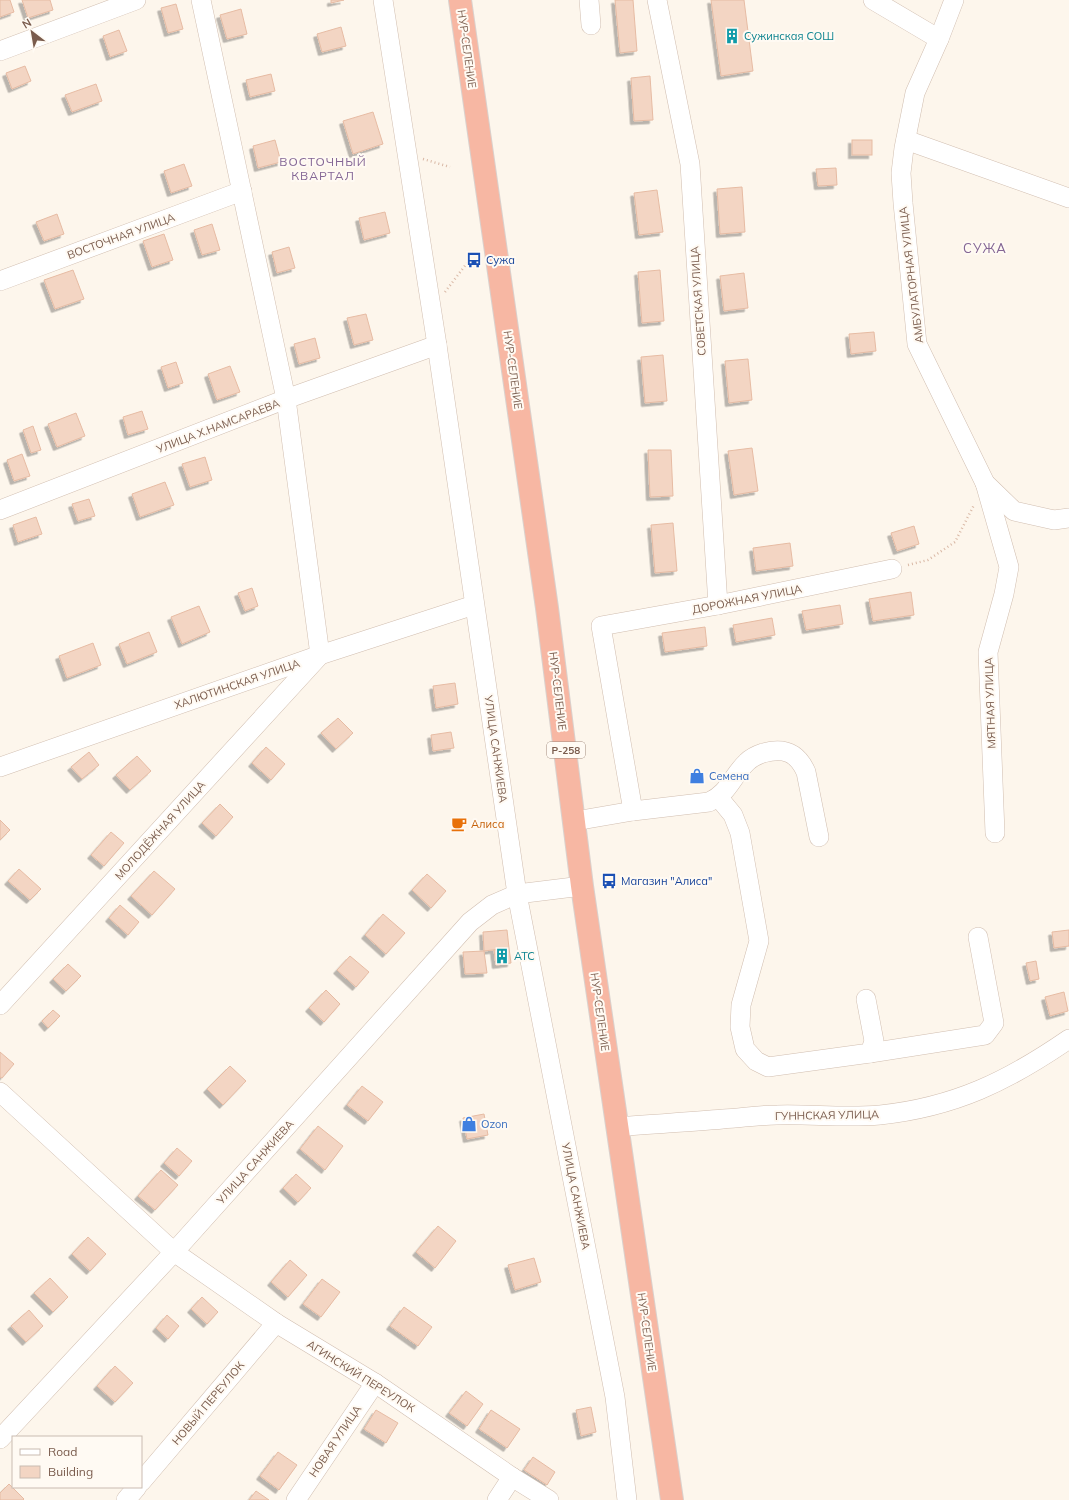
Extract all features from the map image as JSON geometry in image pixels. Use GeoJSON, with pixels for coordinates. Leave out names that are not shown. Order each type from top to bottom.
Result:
{"type":"FeatureCollection","features":[{"type":"Feature","properties":{"kind":"highway","name":"НУР-СЕЛЕНИЕ"},"geometry":{"type":"LineString","coordinates":[[460,0],[547,608],[582,886],[672,1500]]}},
{"type":"Feature","properties":{"kind":"street"},"geometry":{"type":"LineString","coordinates":[[0,51],[136,0]]}},
{"type":"Feature","properties":{"kind":"street"},"geometry":{"type":"LineString","coordinates":[[201,0],[286,399],[320,655]]}},
{"type":"Feature","properties":{"kind":"street","name":"УЛИЦА САНЖИЕВА"},"geometry":{"type":"LineString","coordinates":[[383,0],[432,310],[517,894],[615,1397],[627,1500]]}},
{"type":"Feature","properties":{"kind":"street"},"geometry":{"type":"LineString","coordinates":[[589,0],[591,25]]}},
{"type":"Feature","properties":{"kind":"street","name":"СОВЕТСКАЯ УЛИЦА"},"geometry":{"type":"LineString","coordinates":[[657,0],[690,164],[718,605]]}},
{"type":"Feature","properties":{"kind":"street"},"geometry":{"type":"LineString","coordinates":[[874,0],[939,39]]}},
{"type":"Feature","properties":{"kind":"street","name":"АМБУЛАТОРНАЯ УЛИЦА"},"geometry":{"type":"LineString","coordinates":[[954,0],[939,39],[915,92],[901,173],[917,344],[985,483],[1014,511],[1061,519]]}},
{"type":"Feature","properties":{"kind":"street"},"geometry":{"type":"LineString","coordinates":[[906,140],[1069,198]]}},
{"type":"Feature","properties":{"kind":"street","name":"ВОСТОЧНАЯ УЛИЦА"},"geometry":{"type":"LineString","coordinates":[[0,281],[242,191]]}},
{"type":"Feature","properties":{"kind":"street","name":"УЛИЦА Х.НАМСАРАЕВА"},"geometry":{"type":"LineString","coordinates":[[0,510],[286,399],[437,345]]}},
{"type":"Feature","properties":{"kind":"street","name":"МЯТНАЯ УЛИЦА"},"geometry":{"type":"LineString","coordinates":[[985,483],[1009,567],[1004,594],[988,652],[996,833]]}},
{"type":"Feature","properties":{"kind":"street","name":"ДОРОЖНАЯ УЛИЦА"},"geometry":{"type":"LineString","coordinates":[[633,812],[602,626],[718,605],[892,569]]}},
{"type":"Feature","properties":{"kind":"street","name":"ХАЛЮТИНСКАЯ УЛИЦА"},"geometry":{"type":"LineString","coordinates":[[0,767],[320,655],[474,605]]}},
{"type":"Feature","properties":{"kind":"street","name":"МОЛОДЁЖНАЯ УЛИЦА"},"geometry":{"type":"LineString","coordinates":[[0,1005],[320,655]]}},
{"type":"Feature","properties":{"kind":"street"},"geometry":{"type":"LineString","coordinates":[[575,821],[709,802],[719,798],[727,790],[738,772],[748,760],[758,754],[784,750],[802,762],[806,772],[819,837]]}},
{"type":"Feature","properties":{"kind":"street"},"geometry":{"type":"LineString","coordinates":[[719,798],[733,816],[740,833],[759,941],[741,1005],[740,1027],[745,1049],[756,1061],[768,1067],[985,1035],[994,1023],[978,937]]}},
{"type":"Feature","properties":{"kind":"street","name":"УЛИЦА САНЖИЕВА"},"geometry":{"type":"LineString","coordinates":[[0,1439],[174,1252],[470,922],[492,905],[517,894],[582,886]]}},
{"type":"Feature","properties":{"kind":"street"},"geometry":{"type":"LineString","coordinates":[[866,999],[874,1041],[870,1053]]}},
{"type":"Feature","properties":{"kind":"street","name":"ГУННСКАЯ УЛИЦА"},"geometry":{"type":"LineString","coordinates":[[617,1127],[776,1115],[880,1115],[930,1106],[961,1098],[996,1084],[1040,1060],[1069,1040]]}},
{"type":"Feature","properties":{"kind":"street","name":"АГИНСКИЙ ПЕРЕУЛОК"},"geometry":{"type":"LineString","coordinates":[[0,1092],[174,1252],[276,1323],[375,1383],[512,1477],[549,1500]]}},
{"type":"Feature","properties":{"kind":"street","name":"НОВЫЙ ПЕРЕУЛОК"},"geometry":{"type":"LineString","coordinates":[[142,1481],[276,1323]]}},
{"type":"Feature","properties":{"kind":"street","name":"НОВАЯ УЛИЦА"},"geometry":{"type":"LineString","coordinates":[[296,1500],[375,1383]]}},
{"type":"Feature","properties":{"kind":"street"},"geometry":{"type":"LineString","coordinates":[[497,1500],[512,1477]]}},
{"type":"Feature","properties":{"kind":"street"},"geometry":{"type":"LineString","coordinates":[[126,1500],[136,1488]]}},
{"type":"Feature","properties":{"kind":"path"},"geometry":{"type":"LineString","coordinates":[[407,155],[450,167]]}},
{"type":"Feature","properties":{"kind":"path"},"geometry":{"type":"LineString","coordinates":[[432,310],[467,263]]}},
{"type":"Feature","properties":{"kind":"path"},"geometry":{"type":"LineString","coordinates":[[892,569],[928,560],[955,542],[985,483]]}},
{"type":"Feature","properties":{"kind":"building"},"geometry":{"type":"Polygon","coordinates":[[[0,0],[10,0],[14,12],[0,17],[0,0]]]}},
{"type":"Feature","properties":{"kind":"building"},"geometry":{"type":"Polygon","coordinates":[[[22,0],[50,0],[53,10],[28,18],[22,0]]]}},
{"type":"Feature","properties":{"kind":"building"},"geometry":{"type":"Polygon","coordinates":[[[331,0],[344,0],[331,3],[331,0]]]}},
{"type":"Feature","properties":{"kind":"building"},"geometry":{"type":"Polygon","coordinates":[[[615,0],[633,0],[637,51],[620,53],[615,0]]]}},
{"type":"Feature","properties":{"kind":"building","name":"Сужинская СОШ"},"geometry":{"type":"Polygon","coordinates":[[[711,0],[744,0],[753,71],[721,76],[711,0]]]}},
{"type":"Feature","properties":{"kind":"building"},"geometry":{"type":"Polygon","coordinates":[[[176,4],[183,29],[168,33],[161,8],[176,4]]]}},
{"type":"Feature","properties":{"kind":"building"},"geometry":{"type":"Polygon","coordinates":[[[241,9],[247,34],[227,39],[220,15],[241,9]]]}},
{"type":"Feature","properties":{"kind":"building"},"geometry":{"type":"Polygon","coordinates":[[[341,27],[346,46],[322,52],[317,34],[341,27]]]}},
{"type":"Feature","properties":{"kind":"building"},"geometry":{"type":"Polygon","coordinates":[[[119,30],[127,51],[110,57],[103,36],[119,30]]]}},
{"type":"Feature","properties":{"kind":"building"},"geometry":{"type":"Polygon","coordinates":[[[25,66],[31,81],[12,89],[6,73],[25,66]]]}},
{"type":"Feature","properties":{"kind":"building"},"geometry":{"type":"Polygon","coordinates":[[[271,74],[275,91],[250,97],[246,80],[271,74]]]}},
{"type":"Feature","properties":{"kind":"building"},"geometry":{"type":"Polygon","coordinates":[[[650,76],[653,120],[634,121],[631,78],[650,76]]]}},
{"type":"Feature","properties":{"kind":"building"},"geometry":{"type":"Polygon","coordinates":[[[96,84],[102,101],[72,112],[65,95],[96,84]]]}},
{"type":"Feature","properties":{"kind":"building"},"geometry":{"type":"Polygon","coordinates":[[[373,112],[383,144],[353,154],[343,121],[373,112]]]}},
{"type":"Feature","properties":{"kind":"building"},"geometry":{"type":"Polygon","coordinates":[[[275,140],[281,162],[258,168],[253,146],[275,140]]]}},
{"type":"Feature","properties":{"kind":"building"},"geometry":{"type":"Polygon","coordinates":[[[852,140],[872,140],[872,155],[852,155],[852,140]]]}},
{"type":"Feature","properties":{"kind":"building"},"geometry":{"type":"Polygon","coordinates":[[[184,164],[192,186],[171,193],[164,171],[184,164]]]}},
{"type":"Feature","properties":{"kind":"building"},"geometry":{"type":"Polygon","coordinates":[[[836,168],[837,185],[818,186],[816,169],[836,168]]]}},
{"type":"Feature","properties":{"kind":"building"},"geometry":{"type":"Polygon","coordinates":[[[742,187],[745,232],[720,234],[717,189],[742,187]]]}},
{"type":"Feature","properties":{"kind":"building"},"geometry":{"type":"Polygon","coordinates":[[[657,190],[663,232],[639,235],[634,193],[657,190]]]}},
{"type":"Feature","properties":{"kind":"building"},"geometry":{"type":"Polygon","coordinates":[[[385,212],[390,233],[364,240],[359,218],[385,212]]]}},
{"type":"Feature","properties":{"kind":"building"},"geometry":{"type":"Polygon","coordinates":[[[57,214],[64,234],[44,241],[36,222],[57,214]]]}},
{"type":"Feature","properties":{"kind":"building"},"geometry":{"type":"Polygon","coordinates":[[[212,224],[220,250],[202,255],[194,230],[212,224]]]}},
{"type":"Feature","properties":{"kind":"building"},"geometry":{"type":"Polygon","coordinates":[[[164,234],[173,260],[152,267],[143,241],[164,234]]]}},
{"type":"Feature","properties":{"kind":"building"},"geometry":{"type":"Polygon","coordinates":[[[289,247],[295,268],[277,273],[272,252],[289,247]]]}},
{"type":"Feature","properties":{"kind":"building"},"geometry":{"type":"Polygon","coordinates":[[[73,270],[84,299],[55,309],[44,280],[73,270]]]}},
{"type":"Feature","properties":{"kind":"building"},"geometry":{"type":"Polygon","coordinates":[[[660,270],[664,321],[642,323],[638,272],[660,270]]]}},
{"type":"Feature","properties":{"kind":"building"},"geometry":{"type":"Polygon","coordinates":[[[744,273],[748,308],[724,311],[720,276],[744,273]]]}},
{"type":"Feature","properties":{"kind":"building"},"geometry":{"type":"Polygon","coordinates":[[[366,314],[373,340],[354,345],[347,318],[366,314]]]}},
{"type":"Feature","properties":{"kind":"building"},"geometry":{"type":"Polygon","coordinates":[[[874,332],[876,351],[851,354],[849,334],[874,332]]]}},
{"type":"Feature","properties":{"kind":"building"},"geometry":{"type":"Polygon","coordinates":[[[315,338],[320,358],[299,364],[294,344],[315,338]]]}},
{"type":"Feature","properties":{"kind":"building"},"geometry":{"type":"Polygon","coordinates":[[[663,355],[667,401],[645,403],[641,357],[663,355]]]}},
{"type":"Feature","properties":{"kind":"building"},"geometry":{"type":"Polygon","coordinates":[[[748,359],[752,400],[729,403],[725,361],[748,359]]]}},
{"type":"Feature","properties":{"kind":"building"},"geometry":{"type":"Polygon","coordinates":[[[176,362],[183,383],[168,388],[161,367],[176,362]]]}},
{"type":"Feature","properties":{"kind":"building"},"geometry":{"type":"Polygon","coordinates":[[[230,366],[240,392],[217,400],[208,374],[230,366]]]}},
{"type":"Feature","properties":{"kind":"building"},"geometry":{"type":"Polygon","coordinates":[[[142,411],[148,429],[128,435],[123,417],[142,411]]]}},
{"type":"Feature","properties":{"kind":"building"},"geometry":{"type":"Polygon","coordinates":[[[76,413],[85,436],[57,447],[48,424],[76,413]]]}},
{"type":"Feature","properties":{"kind":"building"},"geometry":{"type":"Polygon","coordinates":[[[33,426],[41,450],[31,453],[23,430],[33,426]]]}},
{"type":"Feature","properties":{"kind":"building"},"geometry":{"type":"Polygon","coordinates":[[[752,448],[758,491],[734,495],[728,451],[752,448]]]}},
{"type":"Feature","properties":{"kind":"building"},"geometry":{"type":"Polygon","coordinates":[[[648,450],[671,450],[673,496],[650,497],[648,450]]]}},
{"type":"Feature","properties":{"kind":"building"},"geometry":{"type":"Polygon","coordinates":[[[22,454],[30,476],[14,481],[7,460],[22,454]]]}},
{"type":"Feature","properties":{"kind":"building"},"geometry":{"type":"Polygon","coordinates":[[[205,457],[212,480],[190,487],[182,464],[205,457]]]}},
{"type":"Feature","properties":{"kind":"building"},"geometry":{"type":"Polygon","coordinates":[[[165,482],[174,505],[140,517],[132,494],[165,482]]]}},
{"type":"Feature","properties":{"kind":"building"},"geometry":{"type":"Polygon","coordinates":[[[89,499],[95,516],[78,521],[72,504],[89,499]]]}},
{"type":"Feature","properties":{"kind":"building"},"geometry":{"type":"Polygon","coordinates":[[[36,517],[42,534],[18,542],[13,525],[36,517]]]}},
{"type":"Feature","properties":{"kind":"building"},"geometry":{"type":"Polygon","coordinates":[[[673,523],[677,571],[655,573],[651,525],[673,523]]]}},
{"type":"Feature","properties":{"kind":"building"},"geometry":{"type":"Polygon","coordinates":[[[914,526],[919,544],[897,551],[891,533],[914,526]]]}},
{"type":"Feature","properties":{"kind":"building"},"geometry":{"type":"Polygon","coordinates":[[[790,543],[793,566],[756,571],[753,548],[790,543]]]}},
{"type":"Feature","properties":{"kind":"building"},"geometry":{"type":"Polygon","coordinates":[[[252,588],[258,606],[245,611],[238,593],[252,588]]]}},
{"type":"Feature","properties":{"kind":"building"},"geometry":{"type":"Polygon","coordinates":[[[911,592],[914,615],[873,621],[869,599],[911,592]]]}},
{"type":"Feature","properties":{"kind":"building"},"geometry":{"type":"Polygon","coordinates":[[[840,605],[843,624],[806,630],[802,611],[840,605]]]}},
{"type":"Feature","properties":{"kind":"building"},"geometry":{"type":"Polygon","coordinates":[[[199,606],[210,632],[182,644],[171,617],[199,606]]]}},
{"type":"Feature","properties":{"kind":"building"},"geometry":{"type":"Polygon","coordinates":[[[772,618],[775,635],[736,642],[733,625],[772,618]]]}},
{"type":"Feature","properties":{"kind":"building"},"geometry":{"type":"Polygon","coordinates":[[[705,627],[707,646],[665,652],[662,633],[705,627]]]}},
{"type":"Feature","properties":{"kind":"building"},"geometry":{"type":"Polygon","coordinates":[[[149,632],[157,652],[127,664],[119,644],[149,632]]]}},
{"type":"Feature","properties":{"kind":"building"},"geometry":{"type":"Polygon","coordinates":[[[93,643],[101,665],[67,678],[59,656],[93,643]]]}},
{"type":"Feature","properties":{"kind":"building"},"geometry":{"type":"Polygon","coordinates":[[[455,683],[458,704],[436,708],[433,686],[455,683]]]}},
{"type":"Feature","properties":{"kind":"building"},"geometry":{"type":"Polygon","coordinates":[[[338,718],[353,733],[336,749],[321,733],[338,718]]]}},
{"type":"Feature","properties":{"kind":"building"},"geometry":{"type":"Polygon","coordinates":[[[451,732],[454,748],[433,751],[431,735],[451,732]]]}},
{"type":"Feature","properties":{"kind":"building"},"geometry":{"type":"Polygon","coordinates":[[[266,747],[285,764],[271,780],[252,763],[266,747]]]}},
{"type":"Feature","properties":{"kind":"building"},"geometry":{"type":"Polygon","coordinates":[[[89,752],[99,765],[82,779],[71,767],[89,752]]]}},
{"type":"Feature","properties":{"kind":"building"},"geometry":{"type":"Polygon","coordinates":[[[137,756],[151,771],[130,790],[116,775],[137,756]]]}},
{"type":"Feature","properties":{"kind":"building"},"geometry":{"type":"Polygon","coordinates":[[[220,804],[233,817],[216,836],[202,823],[220,804]]]}},
{"type":"Feature","properties":{"kind":"building"},"geometry":{"type":"Polygon","coordinates":[[[0,820],[10,830],[0,840],[0,820]]]}},
{"type":"Feature","properties":{"kind":"building"},"geometry":{"type":"Polygon","coordinates":[[[111,832],[124,843],[104,866],[91,855],[111,832]]]}},
{"type":"Feature","properties":{"kind":"building"},"geometry":{"type":"Polygon","coordinates":[[[19,869],[41,889],[30,900],[8,881],[19,869]]]}},
{"type":"Feature","properties":{"kind":"building"},"geometry":{"type":"Polygon","coordinates":[[[154,871],[175,889],[152,915],[131,896],[154,871]]]}},
{"type":"Feature","properties":{"kind":"building"},"geometry":{"type":"Polygon","coordinates":[[[427,874],[446,891],[431,908],[412,890],[427,874]]]}},
{"type":"Feature","properties":{"kind":"building"},"geometry":{"type":"Polygon","coordinates":[[[120,905],[139,922],[128,935],[109,918],[120,905]]]}},
{"type":"Feature","properties":{"kind":"building"},"geometry":{"type":"Polygon","coordinates":[[[383,914],[405,933],[386,954],[365,935],[383,914]]]}},
{"type":"Feature","properties":{"kind":"building"},"geometry":{"type":"Polygon","coordinates":[[[507,930],[509,948],[484,951],[483,932],[507,930]]]}},
{"type":"Feature","properties":{"kind":"building"},"geometry":{"type":"Polygon","coordinates":[[[1069,930],[1069,946],[1054,948],[1052,932],[1069,930]]]}},
{"type":"Feature","properties":{"kind":"building","name":"АТС"},"geometry":{"type":"Polygon","coordinates":[[[509,948],[511,963],[496,965],[494,950],[509,948]]]}},
{"type":"Feature","properties":{"kind":"building"},"geometry":{"type":"Polygon","coordinates":[[[484,951],[487,973],[465,974],[463,952],[484,951]]]}},
{"type":"Feature","properties":{"kind":"building"},"geometry":{"type":"Polygon","coordinates":[[[350,956],[369,972],[356,987],[337,970],[350,956]]]}},
{"type":"Feature","properties":{"kind":"building"},"geometry":{"type":"Polygon","coordinates":[[[1036,961],[1039,979],[1030,981],[1026,963],[1036,961]]]}},
{"type":"Feature","properties":{"kind":"building"},"geometry":{"type":"Polygon","coordinates":[[[68,964],[81,976],[66,991],[53,979],[68,964]]]}},
{"type":"Feature","properties":{"kind":"building"},"geometry":{"type":"Polygon","coordinates":[[[326,990],[340,1004],[324,1022],[309,1008],[326,990]]]}},
{"type":"Feature","properties":{"kind":"building"},"geometry":{"type":"Polygon","coordinates":[[[1064,992],[1068,1011],[1050,1016],[1045,997],[1064,992]]]}},
{"type":"Feature","properties":{"kind":"building"},"geometry":{"type":"Polygon","coordinates":[[[53,1010],[60,1016],[48,1028],[42,1021],[53,1010]]]}},
{"type":"Feature","properties":{"kind":"building"},"geometry":{"type":"Polygon","coordinates":[[[0,1052],[14,1064],[2,1078],[0,1077],[0,1052]]]}},
{"type":"Feature","properties":{"kind":"building"},"geometry":{"type":"Polygon","coordinates":[[[230,1066],[246,1081],[223,1105],[207,1089],[230,1066]]]}},
{"type":"Feature","properties":{"kind":"building"},"geometry":{"type":"Polygon","coordinates":[[[362,1086],[383,1102],[368,1121],[347,1105],[362,1086]]]}},
{"type":"Feature","properties":{"kind":"building"},"geometry":{"type":"Polygon","coordinates":[[[484,1114],[488,1135],[467,1139],[463,1118],[484,1114]]]}},
{"type":"Feature","properties":{"kind":"building"},"geometry":{"type":"Polygon","coordinates":[[[318,1126],[343,1146],[325,1170],[300,1149],[318,1126]]]}},
{"type":"Feature","properties":{"kind":"building"},"geometry":{"type":"Polygon","coordinates":[[[177,1148],[192,1161],[179,1176],[164,1163],[177,1148]]]}},
{"type":"Feature","properties":{"kind":"building"},"geometry":{"type":"Polygon","coordinates":[[[161,1170],[178,1185],[155,1210],[138,1196],[161,1170]]]}},
{"type":"Feature","properties":{"kind":"building"},"geometry":{"type":"Polygon","coordinates":[[[296,1174],[311,1188],[298,1202],[283,1188],[296,1174]]]}},
{"type":"Feature","properties":{"kind":"building"},"geometry":{"type":"Polygon","coordinates":[[[438,1226],[456,1241],[435,1268],[416,1252],[438,1226]]]}},
{"type":"Feature","properties":{"kind":"building"},"geometry":{"type":"Polygon","coordinates":[[[88,1237],[106,1254],[90,1271],[72,1254],[88,1237]]]}},
{"type":"Feature","properties":{"kind":"building"},"geometry":{"type":"Polygon","coordinates":[[[534,1258],[541,1282],[515,1290],[508,1265],[534,1258]]]}},
{"type":"Feature","properties":{"kind":"building"},"geometry":{"type":"Polygon","coordinates":[[[290,1260],[307,1275],[288,1297],[271,1282],[290,1260]]]}},
{"type":"Feature","properties":{"kind":"building"},"geometry":{"type":"Polygon","coordinates":[[[50,1278],[68,1297],[53,1312],[34,1293],[50,1278]]]}},
{"type":"Feature","properties":{"kind":"building"},"geometry":{"type":"Polygon","coordinates":[[[322,1279],[340,1292],[321,1317],[303,1304],[322,1279]]]}},
{"type":"Feature","properties":{"kind":"building"},"geometry":{"type":"Polygon","coordinates":[[[202,1297],[218,1312],[207,1324],[191,1309],[202,1297]]]}},
{"type":"Feature","properties":{"kind":"building"},"geometry":{"type":"Polygon","coordinates":[[[404,1307],[432,1327],[418,1346],[390,1326],[404,1307]]]}},
{"type":"Feature","properties":{"kind":"building"},"geometry":{"type":"Polygon","coordinates":[[[29,1310],[43,1326],[26,1342],[11,1326],[29,1310]]]}},
{"type":"Feature","properties":{"kind":"building"},"geometry":{"type":"Polygon","coordinates":[[[167,1315],[179,1326],[168,1339],[156,1328],[167,1315]]]}},
{"type":"Feature","properties":{"kind":"building"},"geometry":{"type":"Polygon","coordinates":[[[115,1366],[133,1383],[115,1402],[97,1386],[115,1366]]]}},
{"type":"Feature","properties":{"kind":"building"},"geometry":{"type":"Polygon","coordinates":[[[466,1391],[483,1404],[467,1426],[449,1413],[466,1391]]]}},
{"type":"Feature","properties":{"kind":"building"},"geometry":{"type":"Polygon","coordinates":[[[591,1407],[596,1432],[581,1436],[576,1410],[591,1407]]]}},
{"type":"Feature","properties":{"kind":"building"},"geometry":{"type":"Polygon","coordinates":[[[376,1410],[398,1423],[386,1443],[364,1429],[376,1410]]]}},
{"type":"Feature","properties":{"kind":"building"},"geometry":{"type":"Polygon","coordinates":[[[491,1410],[520,1429],[507,1448],[479,1429],[491,1410]]]}},
{"type":"Feature","properties":{"kind":"building"},"geometry":{"type":"Polygon","coordinates":[[[278,1452],[297,1465],[279,1490],[260,1476],[278,1452]]]}},
{"type":"Feature","properties":{"kind":"building"},"geometry":{"type":"Polygon","coordinates":[[[533,1457],[555,1472],[547,1485],[524,1470],[533,1457]]]}},
{"type":"Feature","properties":{"kind":"building"},"geometry":{"type":"Polygon","coordinates":[[[9,1484],[24,1499],[0,1500],[0,1493],[9,1484]]]}},
{"type":"Feature","properties":{"kind":"building"},"geometry":{"type":"Polygon","coordinates":[[[256,1491],[269,1500],[249,1500],[256,1491]]]}},
{"type":"Feature","properties":{"kind":"place","name":"Сужинская СОШ"},"geometry":{"type":"Point","coordinates":[732,36]}},
{"type":"Feature","properties":{"kind":"place","name":"Сужа"},"geometry":{"type":"Point","coordinates":[474,260]}},
{"type":"Feature","properties":{"kind":"place","name":"Семена"},"geometry":{"type":"Point","coordinates":[697,776]}},
{"type":"Feature","properties":{"kind":"place","name":"Алиса"},"geometry":{"type":"Point","coordinates":[459,824]}},
{"type":"Feature","properties":{"kind":"place","name":"Магазин \"Алиса\""},"geometry":{"type":"Point","coordinates":[609,881]}},
{"type":"Feature","properties":{"kind":"place","name":"АТС"},"geometry":{"type":"Point","coordinates":[502,956]}},
{"type":"Feature","properties":{"kind":"place","name":"Ozon"},"geometry":{"type":"Point","coordinates":[469,1124]}},
{"type":"Feature","properties":{"kind":"district","name":"ВОСТОЧНЫЙ КВАРТАЛ"},"geometry":{"type":"Point","coordinates":[323,168]}},
{"type":"Feature","properties":{"kind":"district","name":"СУЖА"},"geometry":{"type":"Point","coordinates":[985,248]}}]}
